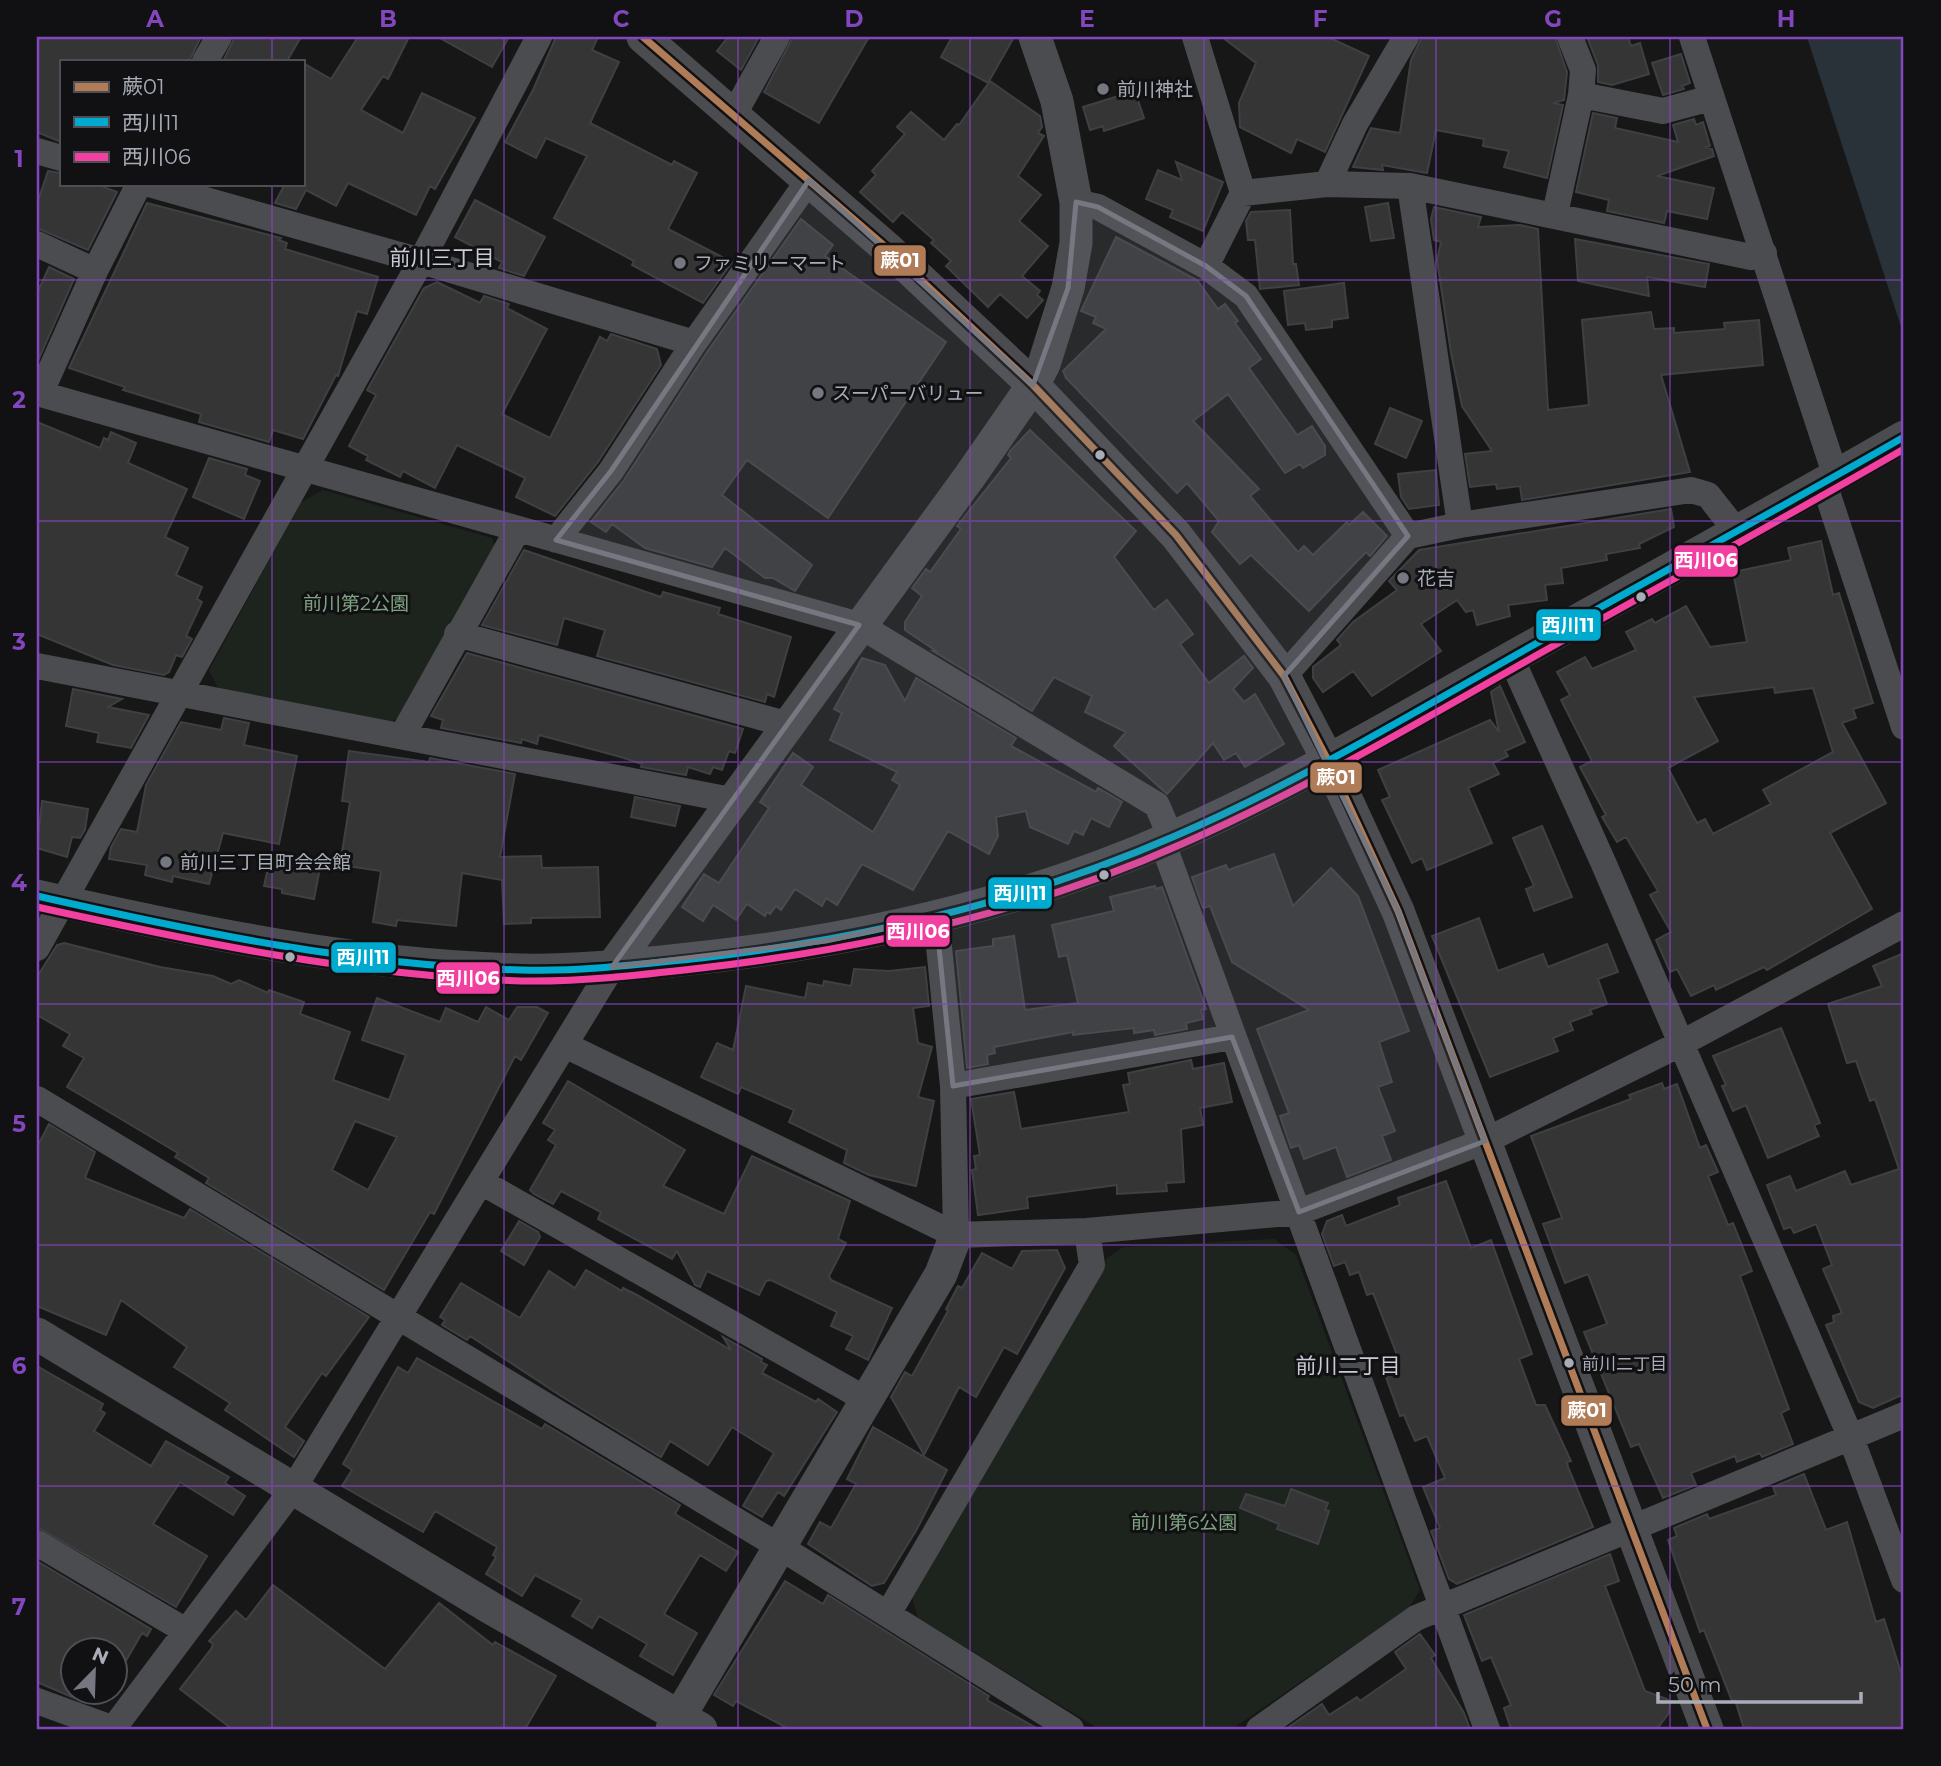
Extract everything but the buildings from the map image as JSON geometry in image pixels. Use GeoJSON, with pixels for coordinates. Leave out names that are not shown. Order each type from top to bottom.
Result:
{"type":"FeatureCollection","features":[{"type":"Feature","properties":{"kind":"street"},"geometry":{"type":"LineString","coordinates":[[206,60],[219,37]]}},
{"type":"Feature","properties":{"kind":"street"},"geometry":{"type":"LineString","coordinates":[[37,948],[51,899],[181,694],[421,261],[539,37]]}},
{"type":"Feature","properties":{"kind":"street"},"geometry":{"type":"LineString","coordinates":[[643,37],[888,248],[1033,385],[1176,535],[1284,676],[1329,762],[1398,911],[1707,1729]]}},
{"type":"Feature","properties":{"kind":"street"},"geometry":{"type":"LineString","coordinates":[[734,114],[777,37]]}},
{"type":"Feature","properties":{"kind":"street"},"geometry":{"type":"LineString","coordinates":[[37,1701],[114,1729],[293,1489],[483,1183],[612,967],[1033,385],[1053,340],[1068,288],[1076,243],[1076,202],[1057,101],[1035,37]]}},
{"type":"Feature","properties":{"kind":"street"},"geometry":{"type":"LineString","coordinates":[[1195,37],[1243,192],[1206,266]]}},
{"type":"Feature","properties":{"kind":"street"},"geometry":{"type":"LineString","coordinates":[[1326,184],[1355,124],[1406,37]]}},
{"type":"Feature","properties":{"kind":"street"},"geometry":{"type":"LineString","coordinates":[[1555,214],[1581,95],[1583,71],[1570,37]]}},
{"type":"Feature","properties":{"kind":"street"},"geometry":{"type":"LineString","coordinates":[[1692,37],[1764,253],[1904,727]]}},
{"type":"Feature","properties":{"kind":"street"},"geometry":{"type":"LineString","coordinates":[[1581,95],[1662,111],[1711,98]]}},
{"type":"Feature","properties":{"kind":"street"},"geometry":{"type":"LineString","coordinates":[[37,151],[60,158]]}},
{"type":"Feature","properties":{"kind":"street"},"geometry":{"type":"LineString","coordinates":[[556,540],[611,471],[694,344],[809,180]]}},
{"type":"Feature","properties":{"kind":"street"},"geometry":{"type":"LineString","coordinates":[[1243,192],[1326,184],[1410,186],[1555,214],[1751,257],[1764,253]]}},
{"type":"Feature","properties":{"kind":"street"},"geometry":{"type":"LineString","coordinates":[[138,186],[38,394],[859,625],[1157,806],[1232,1037],[1299,1212],[1486,1729]]}},
{"type":"Feature","properties":{"kind":"street"},"geometry":{"type":"LineString","coordinates":[[156,186],[421,261],[694,344]]}},
{"type":"Feature","properties":{"kind":"street"},"geometry":{"type":"LineString","coordinates":[[1410,186],[1460,525]]}},
{"type":"Feature","properties":{"kind":"street"},"geometry":{"type":"LineString","coordinates":[[1076,202],[1098,207],[1206,266],[1247,296],[1408,536]]}},
{"type":"Feature","properties":{"kind":"street"},"geometry":{"type":"LineString","coordinates":[[37,244],[95,271]]}},
{"type":"Feature","properties":{"kind":"street"},"geometry":{"type":"LineString","coordinates":[[51,899],[237,940],[457,967],[527,970],[612,967],[826,941],[936,917],[1006,898],[1166,840],[1329,762],[1892,444]]}},
{"type":"Feature","properties":{"kind":"street"},"geometry":{"type":"LineString","coordinates":[[1284,676],[1408,536],[1460,525],[1691,490],[1708,495],[1738,533]]}},
{"type":"Feature","properties":{"kind":"street"},"geometry":{"type":"LineString","coordinates":[[402,736],[517,529]]}},
{"type":"Feature","properties":{"kind":"street"},"geometry":{"type":"LineString","coordinates":[[457,634],[786,724]]}},
{"type":"Feature","properties":{"kind":"street"},"geometry":{"type":"LineString","coordinates":[[1511,658],[1682,1043],[1851,1438],[1904,1580]]}},
{"type":"Feature","properties":{"kind":"street"},"geometry":{"type":"LineString","coordinates":[[37,666],[731,800]]}},
{"type":"Feature","properties":{"kind":"street"},"geometry":{"type":"LineString","coordinates":[[37,1334],[684,1725],[780,1548],[941,1274],[956,1235],[953,1086],[936,917]]}},
{"type":"Feature","properties":{"kind":"street"},"geometry":{"type":"LineString","coordinates":[[565,1045],[956,1235],[1087,1231],[1299,1212],[1485,1141],[1682,1043],[1904,924]]}},
{"type":"Feature","properties":{"kind":"street"},"geometry":{"type":"LineString","coordinates":[[953,1086],[1232,1037]]}},
{"type":"Feature","properties":{"kind":"street"},"geometry":{"type":"LineString","coordinates":[[37,1099],[780,1548],[1070,1729]]}},
{"type":"Feature","properties":{"kind":"street"},"geometry":{"type":"LineString","coordinates":[[483,1183],[867,1400]]}},
{"type":"Feature","properties":{"kind":"street"},"geometry":{"type":"LineString","coordinates":[[888,1614],[1092,1265],[1087,1231]]}},
{"type":"Feature","properties":{"kind":"street"},"geometry":{"type":"LineString","coordinates":[[1259,1729],[1416,1618],[1904,1415]]}},
{"type":"Feature","properties":{"kind":"street"},"geometry":{"type":"LineString","coordinates":[[37,1543],[186,1631]]}},
{"type":"Feature","properties":{"kind":"highlighted area"},"geometry":{"type":"Polygon","coordinates":[[[809,180],[1033,385],[1068,288],[1076,202],[1098,207],[1206,266],[1246,296],[1408,536],[1284,676],[1398,911],[1485,1141],[1299,1212],[1232,1037],[953,1086],[936,917],[826,941],[612,967],[859,625],[556,540],[611,471],[809,180]]]}},
{"type":"Feature","properties":{"kind":"green space","name":"前川第2公園"},"geometry":{"type":"Polygon","coordinates":[[[323,490],[492,538],[496,550],[404,714],[392,722],[218,688],[209,670],[301,502],[323,490]]]}},
{"type":"Feature","properties":{"kind":"green space","name":"前川第6公園"},"geometry":{"type":"Polygon","coordinates":[[[1274,1239],[1296,1255],[1420,1590],[1409,1608],[1232,1729],[1099,1729],[918,1618],[912,1598],[1107,1258],[1123,1247],[1274,1239]]]}},
{"type":"Feature","properties":{"kind":"shaded area"},"geometry":{"type":"Polygon","coordinates":[[[1807,37],[1904,37],[1904,336],[1807,37]]]}},
{"type":"Feature","properties":{"kind":"transit line","name":"蕨01"},"geometry":{"type":"LineString","coordinates":[[643,37],[888,249],[1033,385],[1176,535],[1284,676],[1329,762],[1398,911],[1707,1729]]}},
{"type":"Feature","properties":{"kind":"transit line","name":"西川11"},"geometry":{"type":"LineString","coordinates":[[37,896],[277,945],[399,962],[521,970],[566,970],[701,958],[823,940],[942,915],[1060,880],[1118,859],[1222,815],[1358,744],[1904,437]]}},
{"type":"Feature","properties":{"kind":"transit line","name":"西川06"},"geometry":{"type":"LineString","coordinates":[[37,907],[157,933],[338,965],[460,978],[521,981],[611,978],[763,960],[947,924],[1008,908],[1126,867],[1274,800],[1406,729],[1904,449]]}},
{"type":"Feature","properties":{"kind":"place","name":"前川神社"},"geometry":{"type":"Point","coordinates":[1103,89]}},
{"type":"Feature","properties":{"kind":"place","name":"ファミリーマート"},"geometry":{"type":"Point","coordinates":[680,263]}},
{"type":"Feature","properties":{"kind":"place","name":"スーパーバリュー"},"geometry":{"type":"Point","coordinates":[818,393]}},
{"type":"Feature","properties":{"kind":"place","name":"花吉"},"geometry":{"type":"Point","coordinates":[1403,578]}},
{"type":"Feature","properties":{"kind":"place","name":"前川三丁目町会会館"},"geometry":{"type":"Point","coordinates":[166,862]}},
{"type":"Feature","properties":{"kind":"place","name":"前川二丁目"},"geometry":{"type":"Point","coordinates":[1569,1363]}},
{"type":"Feature","properties":{"kind":"district","name":"前川三丁目"},"geometry":{"type":"Point","coordinates":[442,258]}},
{"type":"Feature","properties":{"kind":"district","name":"前川二丁目"},"geometry":{"type":"Point","coordinates":[1348,1366]}}]}
